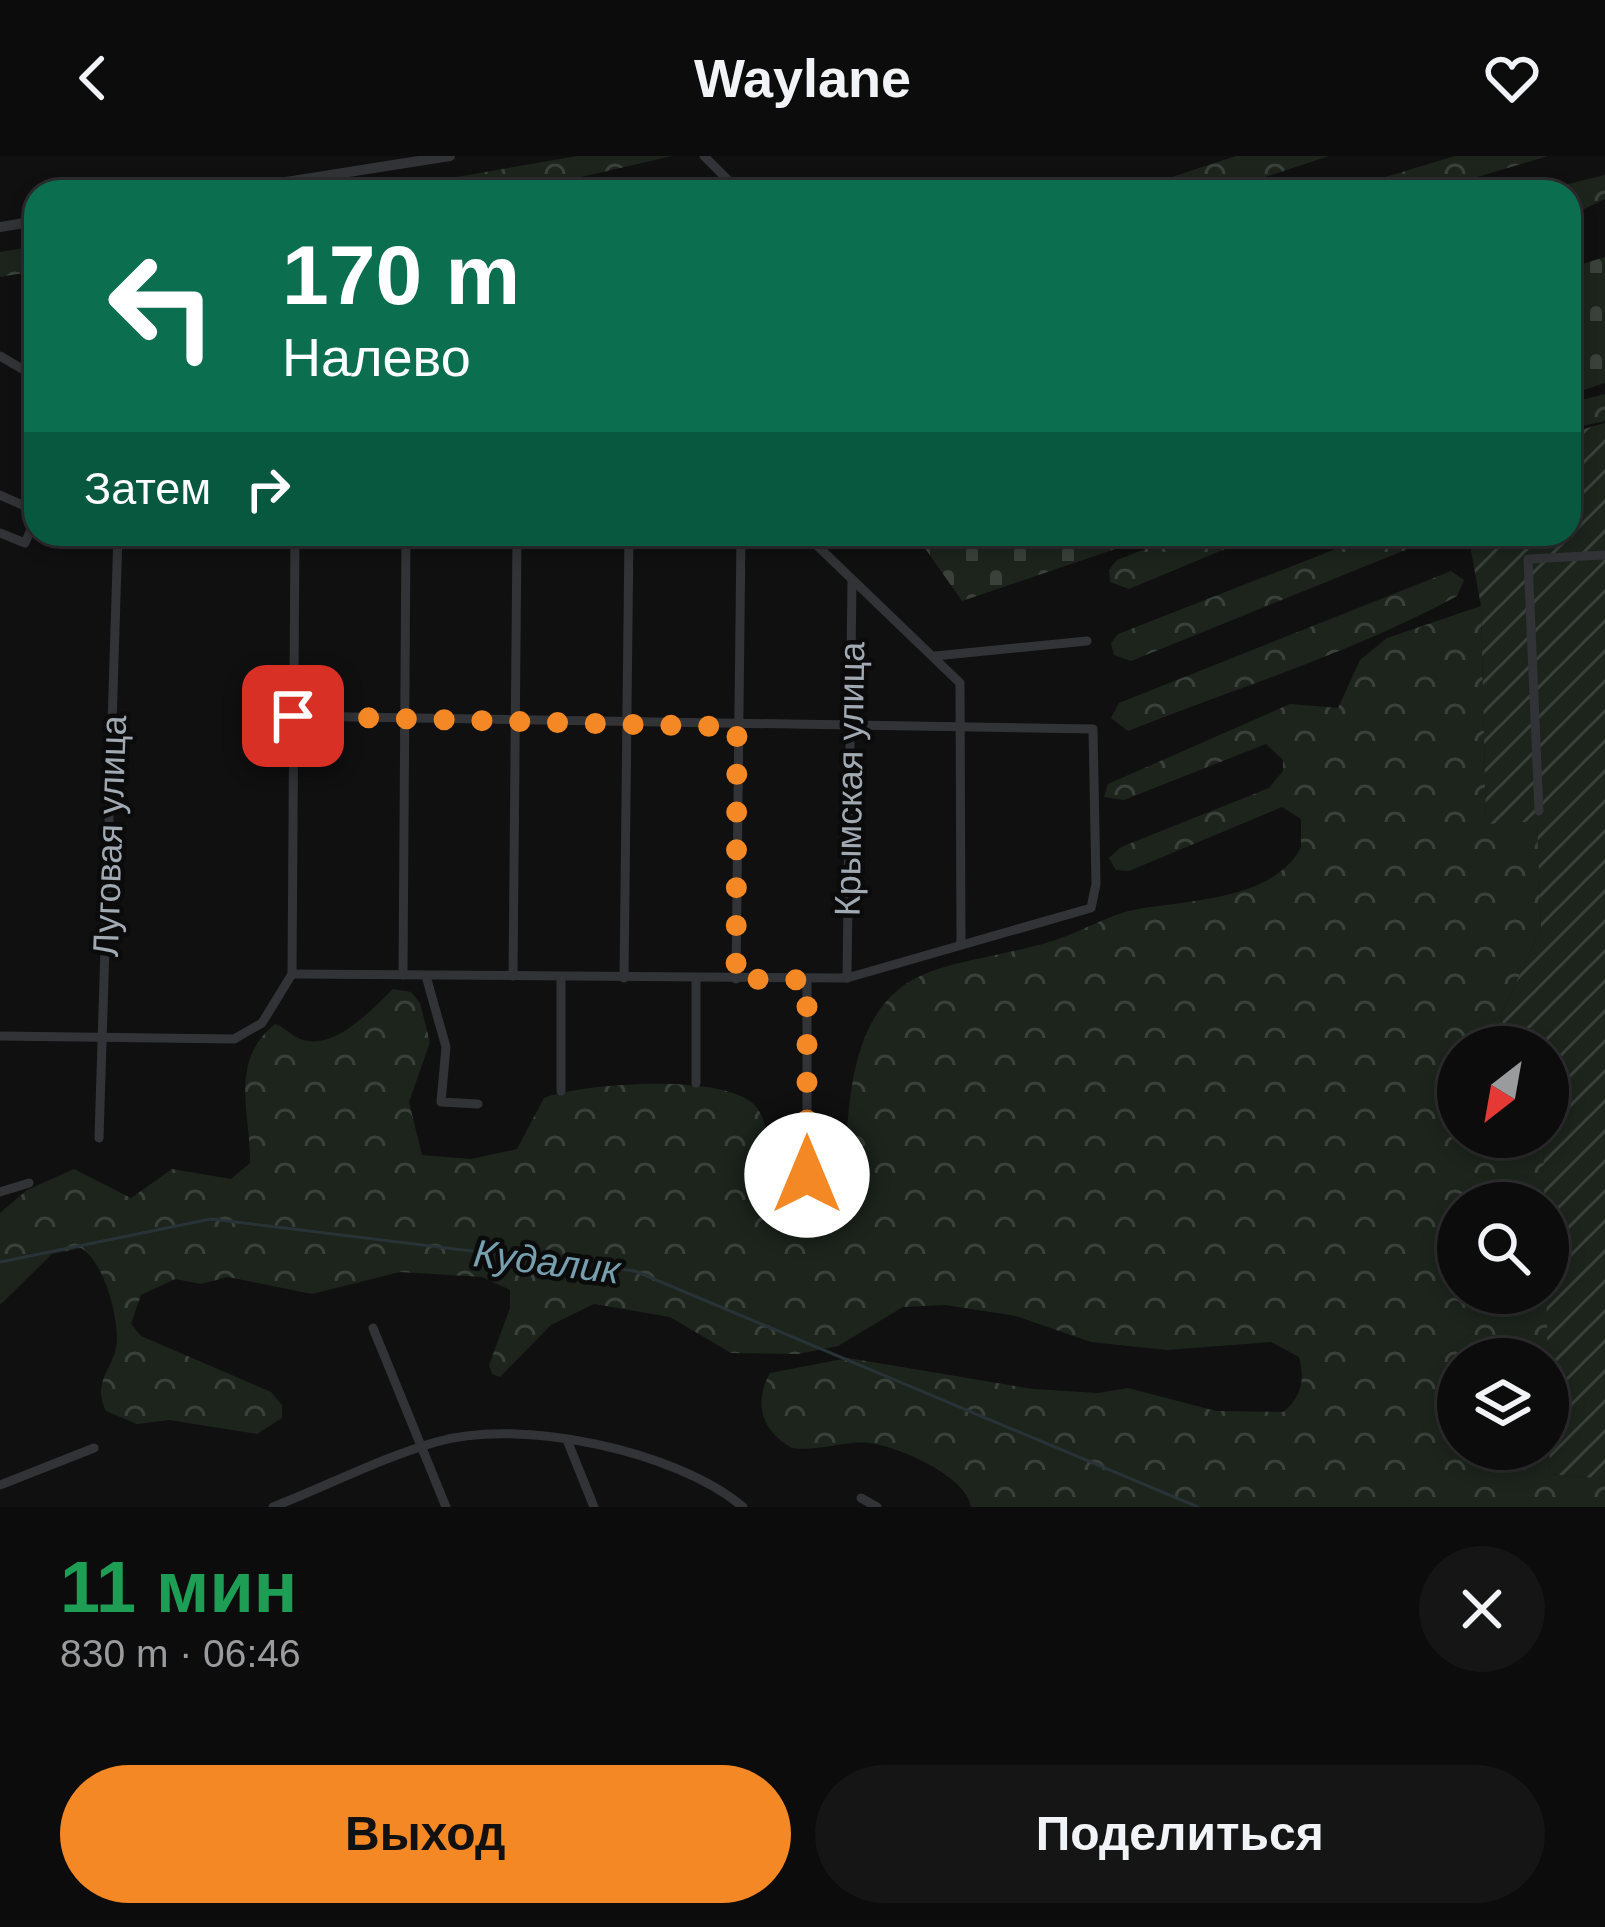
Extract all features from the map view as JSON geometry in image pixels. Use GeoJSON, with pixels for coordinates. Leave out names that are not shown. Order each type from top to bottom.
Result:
{"type":"FeatureCollection","features":[{"type":"Feature","properties":{"kind":"street"},"geometry":{"type":"LineString","coordinates":[[295,180],[450,156]]}},
{"type":"Feature","properties":{"kind":"street"},"geometry":{"type":"LineString","coordinates":[[704,156],[728,180]]}},
{"type":"Feature","properties":{"kind":"street","name":"Луговая улица"},"geometry":{"type":"LineString","coordinates":[[99,1138],[118,546]]}},
{"type":"Feature","properties":{"kind":"street"},"geometry":{"type":"LineString","coordinates":[[0,1036],[234,1039],[262,1022],[292,974],[295,546]]}},
{"type":"Feature","properties":{"kind":"street"},"geometry":{"type":"LineString","coordinates":[[403,975],[406,546]]}},
{"type":"Feature","properties":{"kind":"street"},"geometry":{"type":"LineString","coordinates":[[513,976],[518,546]]}},
{"type":"Feature","properties":{"kind":"street"},"geometry":{"type":"LineString","coordinates":[[624,978],[629,546]]}},
{"type":"Feature","properties":{"kind":"street"},"geometry":{"type":"LineString","coordinates":[[736,979],[741,546]]}},
{"type":"Feature","properties":{"kind":"street"},"geometry":{"type":"LineString","coordinates":[[817,546],[961,683],[961,945]]}},
{"type":"Feature","properties":{"kind":"street"},"geometry":{"type":"LineString","coordinates":[[1539,811],[1528,559],[1605,555]]}},
{"type":"Feature","properties":{"kind":"street","name":"Крымская улица"},"geometry":{"type":"LineString","coordinates":[[847,978],[852,580]]}},
{"type":"Feature","properties":{"kind":"street"},"geometry":{"type":"LineString","coordinates":[[935,656],[1087,641]]}},
{"type":"Feature","properties":{"kind":"street"},"geometry":{"type":"LineString","coordinates":[[292,974],[847,978],[1093,907],[1094,729],[737,727],[293,716]]}},
{"type":"Feature","properties":{"kind":"street"},"geometry":{"type":"LineString","coordinates":[[426,976],[446,1047],[441,1102],[478,1104]]}},
{"type":"Feature","properties":{"kind":"street"},"geometry":{"type":"LineString","coordinates":[[561,977],[561,1091]]}},
{"type":"Feature","properties":{"kind":"street"},"geometry":{"type":"LineString","coordinates":[[696,979],[696,1082]]}},
{"type":"Feature","properties":{"kind":"street"},"geometry":{"type":"LineString","coordinates":[[807,980],[807,1175]]}},
{"type":"Feature","properties":{"kind":"street"},"geometry":{"type":"LineString","coordinates":[[0,1192],[28,1183]]}},
{"type":"Feature","properties":{"kind":"street"},"geometry":{"type":"LineString","coordinates":[[374,1328],[446,1507]]}},
{"type":"Feature","properties":{"kind":"street"},"geometry":{"type":"LineString","coordinates":[[273,1507],[298,1502],[422,1448],[464,1438],[566,1440],[634,1451],[719,1487],[743,1507]]}},
{"type":"Feature","properties":{"kind":"street"},"geometry":{"type":"LineString","coordinates":[[566,1440],[594,1507]]}},
{"type":"Feature","properties":{"kind":"street"},"geometry":{"type":"LineString","coordinates":[[0,1485],[94,1448]]}},
{"type":"Feature","properties":{"kind":"street"},"geometry":{"type":"LineString","coordinates":[[861,1498],[877,1507]]}},
{"type":"Feature","properties":{"kind":"green space"},"geometry":{"type":"Polygon","coordinates":[[[577,156],[672,156],[569,180],[439,180],[577,156]]]}},
{"type":"Feature","properties":{"kind":"green space"},"geometry":{"type":"Polygon","coordinates":[[[1236,156],[1329,156],[1256,180],[1163,180],[1236,156]]]}},
{"type":"Feature","properties":{"kind":"green space"},"geometry":{"type":"Polygon","coordinates":[[[1455,156],[1548,156],[1467,180],[1376,180],[1455,156]]]}},
{"type":"Feature","properties":{"kind":"green space"},"geometry":{"type":"Polygon","coordinates":[[[1605,175],[1605,199],[1581,210],[1581,181],[1605,175]]]}},
{"type":"Feature","properties":{"kind":"green space"},"geometry":{"type":"Polygon","coordinates":[[[24,248],[24,273],[0,277],[0,252],[24,248]]]}},
{"type":"Feature","properties":{"kind":"green space"},"geometry":{"type":"Polygon","coordinates":[[[1605,257],[1605,383],[1581,391],[1581,264],[1605,257]]]}},
{"type":"Feature","properties":{"kind":"green space"},"geometry":{"type":"Polygon","coordinates":[[[1605,394],[1605,421],[1581,426],[1581,400],[1605,394]]]}},
{"type":"Feature","properties":{"kind":"green space"},"geometry":{"type":"Polygon","coordinates":[[[1605,423],[1605,1479],[1550,1474],[1550,1470],[1569,1470],[1569,1338],[1547,1338],[1547,1314],[1569,1314],[1569,1182],[1544,1182],[1543,1158],[1569,1158],[1569,1026],[1504,1026],[1500,1017],[1541,929],[1537,821],[1486,824],[1481,606],[1470,546],[1581,546],[1581,430],[1605,423]]]}},
{"type":"Feature","properties":{"kind":"green space"},"geometry":{"type":"Polygon","coordinates":[[[923,546],[1124,546],[962,601],[923,546]]]}},
{"type":"Feature","properties":{"kind":"green space"},"geometry":{"type":"Polygon","coordinates":[[[1153,546],[1232,546],[1129,589],[1110,582],[1109,570],[1117,560],[1153,546]]]}},
{"type":"Feature","properties":{"kind":"green space"},"geometry":{"type":"Polygon","coordinates":[[[1343,546],[1415,546],[1131,661],[1114,655],[1111,643],[1118,634],[1343,546]]]}},
{"type":"Feature","properties":{"kind":"green space"},"geometry":{"type":"Polygon","coordinates":[[[1451,571],[1464,580],[1457,596],[1377,635],[1128,731],[1111,718],[1119,703],[1451,571]]]}},
{"type":"Feature","properties":{"kind":"green space"},"geometry":{"type":"Polygon","coordinates":[[[1481,606],[1486,823],[1537,820],[1541,929],[1500,1017],[1504,1026],[1437,1026],[1437,1158],[1544,1158],[1544,1182],[1437,1182],[1437,1314],[1547,1314],[1548,1338],[1437,1338],[1437,1470],[1550,1470],[1550,1474],[1605,1479],[1605,1507],[971,1507],[958,1484],[897,1450],[861,1443],[792,1448],[774,1434],[763,1416],[762,1395],[770,1373],[848,1358],[1033,1389],[1098,1393],[1128,1388],[1216,1411],[1283,1412],[1298,1394],[1301,1365],[1299,1357],[1271,1342],[1167,1350],[1091,1342],[1016,1316],[945,1305],[903,1307],[838,1346],[798,1354],[731,1353],[670,1317],[594,1304],[551,1325],[500,1377],[492,1374],[489,1365],[510,1308],[510,1290],[482,1277],[400,1272],[312,1294],[228,1277],[201,1284],[175,1279],[141,1295],[131,1324],[141,1336],[271,1392],[282,1405],[282,1418],[257,1434],[169,1420],[137,1424],[106,1411],[101,1390],[116,1347],[116,1326],[102,1275],[81,1248],[52,1254],[0,1305],[0,1213],[27,1190],[74,1169],[131,1198],[172,1169],[231,1179],[250,1163],[245,1089],[251,1055],[260,1039],[275,1024],[300,1039],[326,1039],[351,1026],[393,989],[411,992],[420,1003],[430,1042],[409,1102],[422,1155],[471,1159],[517,1149],[544,1098],[563,1093],[622,1085],[688,1085],[742,1097],[760,1113],[772,1163],[790,1176],[816,1177],[846,1149],[853,1078],[868,1030],[896,992],[916,978],[1049,942],[1132,910],[1231,894],[1273,877],[1289,864],[1301,847],[1301,819],[1282,807],[1129,871],[1116,870],[1109,858],[1121,847],[1269,788],[1283,771],[1283,760],[1266,744],[1124,800],[1104,797],[1108,784],[1290,704],[1338,708],[1360,660],[1387,638],[1481,606]]]}},
{"type":"Feature","properties":{"kind":"waterway","name":"Кудалик"},"geometry":{"type":"LineString","coordinates":[[0,1262],[211,1219],[635,1271],[1198,1507]]}},
{"type":"Feature","properties":{"kind":"route"},"geometry":{"type":"LineString","coordinates":[[293,716],[737,727],[736,979],[807,980],[807,1175]]}}]}
